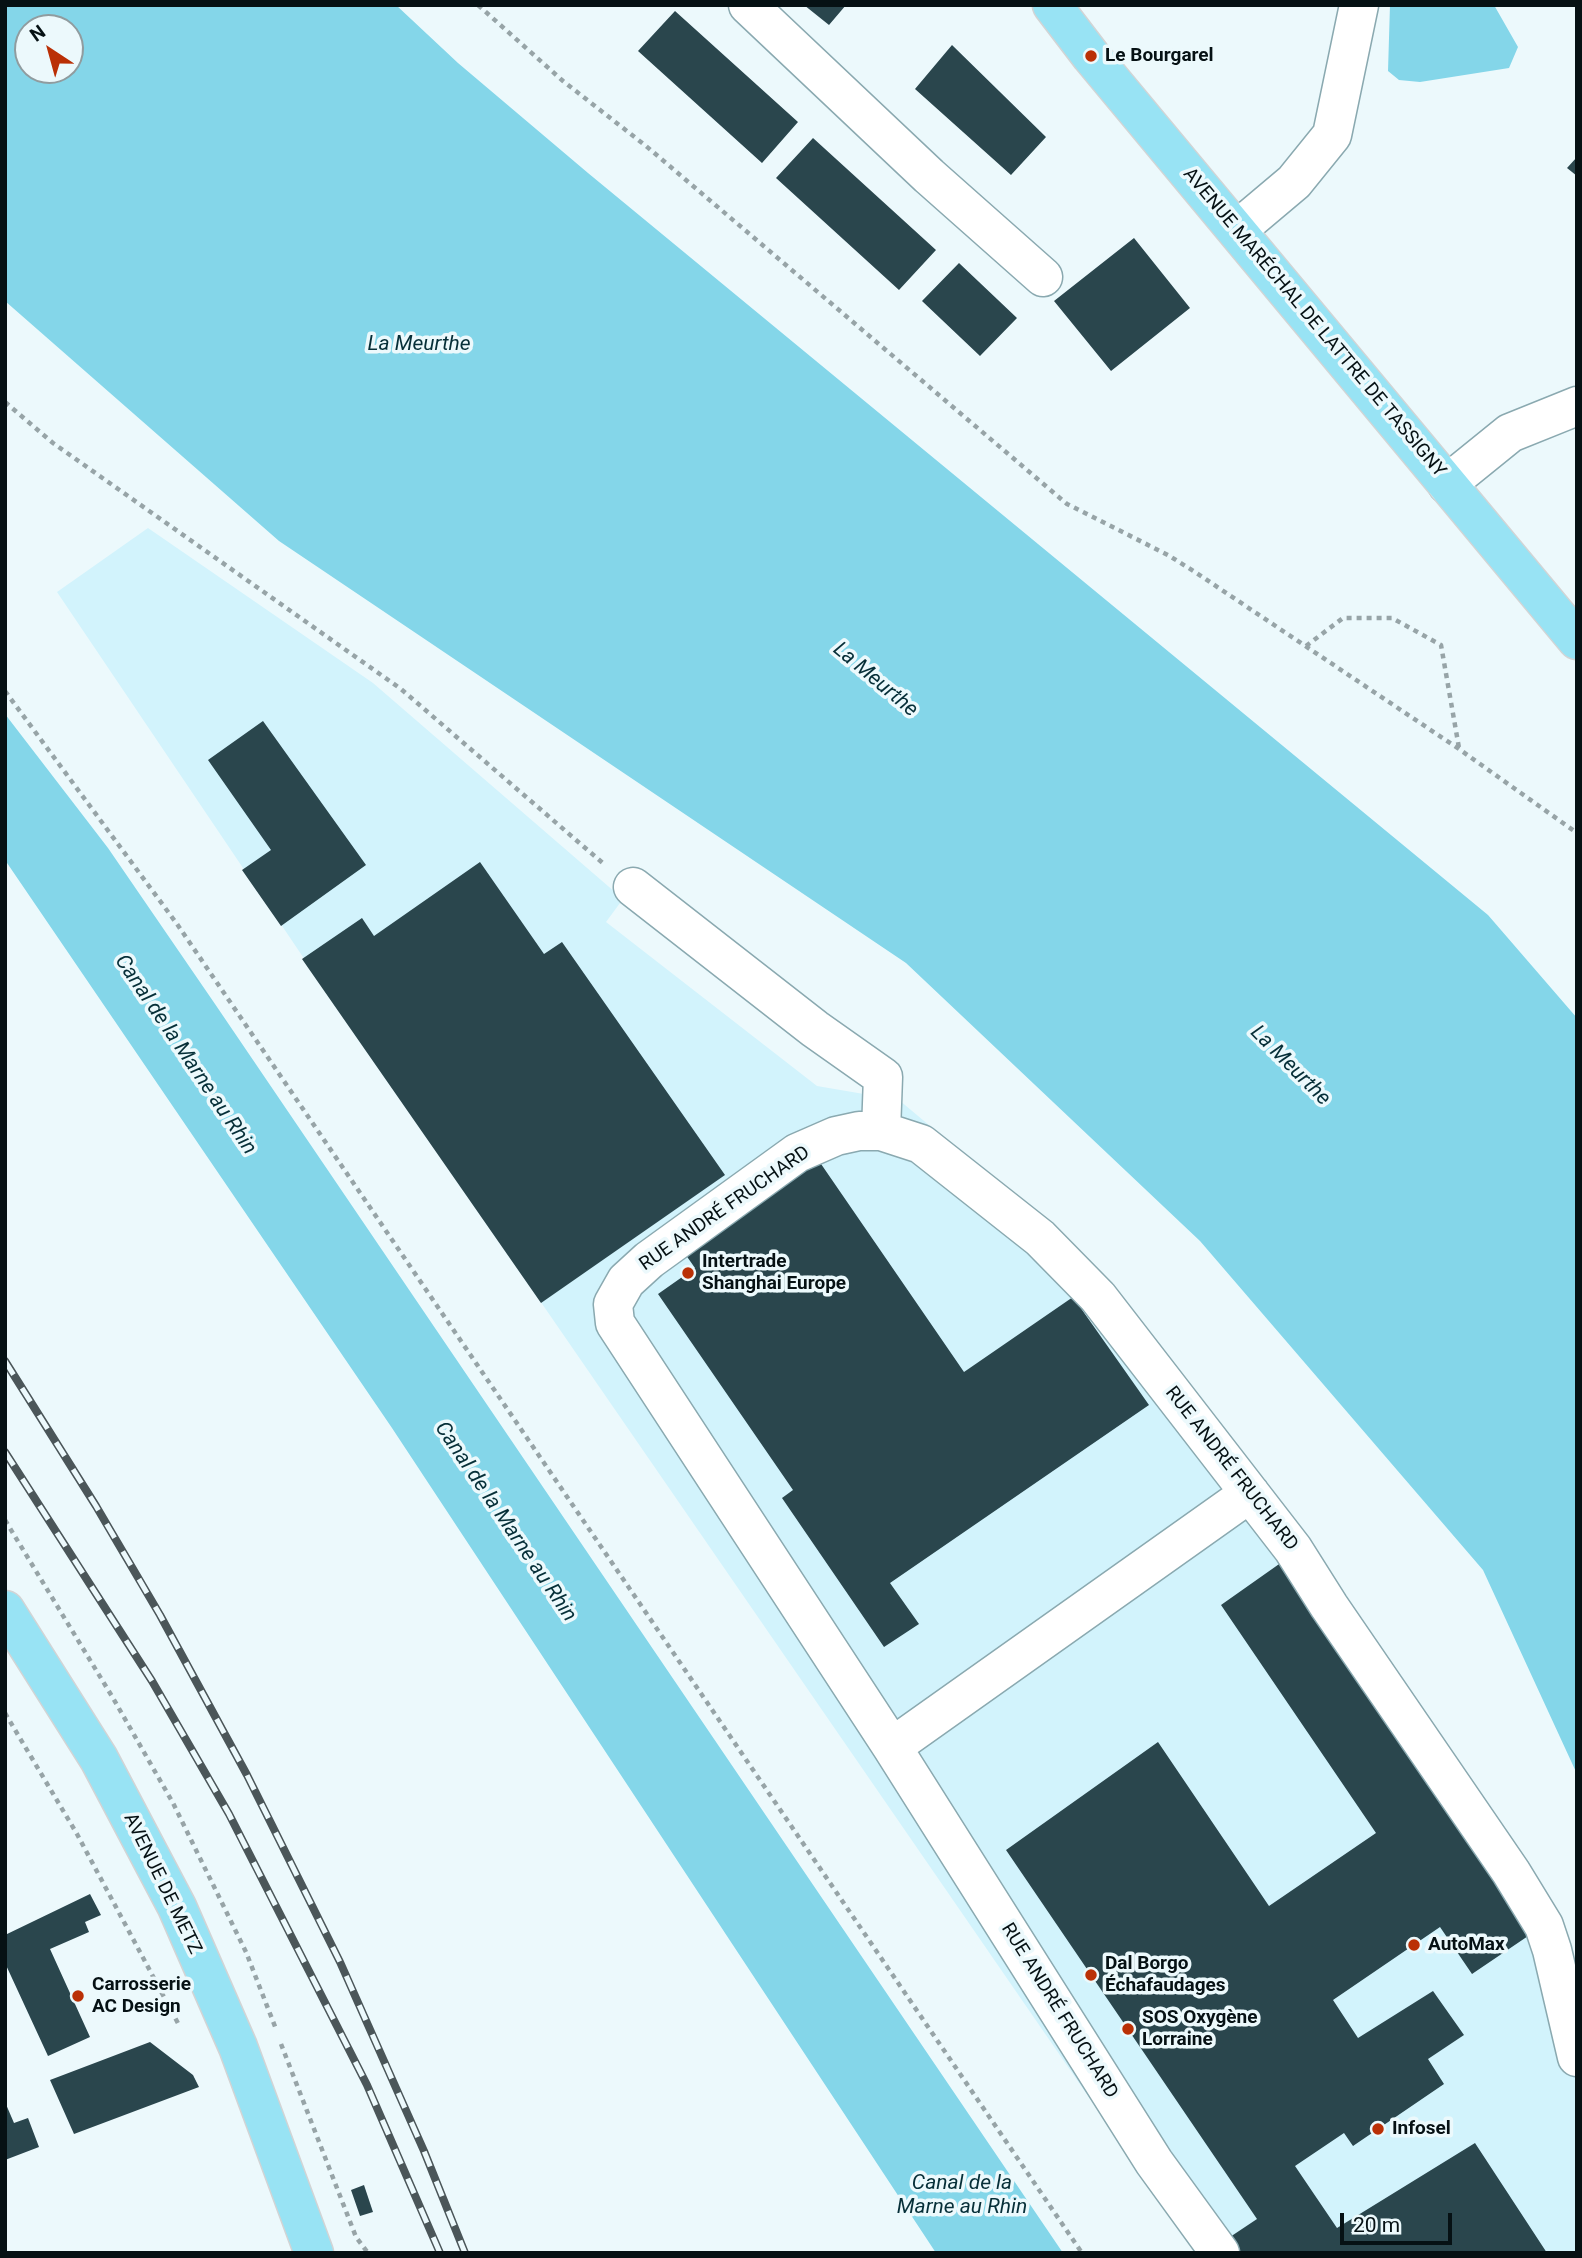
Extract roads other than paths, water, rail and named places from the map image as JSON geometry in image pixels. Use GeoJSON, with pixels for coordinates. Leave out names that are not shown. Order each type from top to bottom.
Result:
{"type":"FeatureCollection","features":[{"type":"Feature","properties":{"kind":"main road","name":"AVENUE MARÉCHAL DE LATTRE DE TASSIGNY"},"geometry":{"type":"LineString","coordinates":[[1052,5],[1577,640]]}},
{"type":"Feature","properties":{"kind":"main road","name":"AVENUE DE METZ"},"geometry":{"type":"LineString","coordinates":[[5,1610],[99,1759],[177,1907],[238,2047],[314,2253]]}},
{"type":"Feature","properties":{"kind":"street"},"geometry":{"type":"LineString","coordinates":[[748,5],[929,176],[1043,277]]}},
{"type":"Feature","properties":{"kind":"street"},"geometry":{"type":"LineString","coordinates":[[1237,230],[1294,183],[1332,135],[1359,5]]}},
{"type":"Feature","properties":{"kind":"street"},"geometry":{"type":"LineString","coordinates":[[1447,484],[1510,433],[1577,406]]}},
{"type":"Feature","properties":{"kind":"street"},"geometry":{"type":"LineString","coordinates":[[633,887],[815,1029],[883,1077],[881,1131]]}},
{"type":"Feature","properties":{"kind":"street","name":"RUE ANDRÉ FRUCHARD"},"geometry":{"type":"LineString","coordinates":[[1220,2253],[1154,2162],[892,1747],[615,1323],[613,1304],[626,1281],[649,1259],[797,1153],[836,1136],[859,1131],[881,1131],[921,1144],[1040,1238],[1098,1297],[1293,1549],[1511,1872],[1544,1926],[1577,2057]]}},
{"type":"Feature","properties":{"kind":"street"},"geometry":{"type":"LineString","coordinates":[[892,1747],[1250,1493]]}},
{"type":"Feature","properties":{"kind":"water","name":"La Meurthe"},"geometry":{"type":"Polygon","coordinates":[[[5,5],[396,5],[458,63],[588,173],[1488,915],[1577,1018],[1577,1774],[1483,1570],[1200,1241],[906,963],[279,541],[5,301],[5,5]]]}},
{"type":"Feature","properties":{"kind":"water"},"geometry":{"type":"Polygon","coordinates":[[[1390,5],[1494,5],[1518,47],[1509,68],[1420,82],[1399,80],[1388,71],[1390,5]]]}},
{"type":"Feature","properties":{"kind":"water","name":"Canal de la Marne au Rhin"},"geometry":{"type":"Polygon","coordinates":[[[5,714],[108,848],[1063,2253],[936,2253],[392,1428],[5,860],[5,714]]]}},
{"type":"Feature","properties":{"kind":"railway"},"geometry":{"type":"LineString","coordinates":[[5,1361],[96,1506],[160,1615],[247,1775],[340,1962],[424,2151],[465,2253]]}},
{"type":"Feature","properties":{"kind":"railway"},"geometry":{"type":"LineString","coordinates":[[5,1452],[152,1681],[229,1814],[367,2085],[440,2253]]}},
{"type":"Feature","properties":{"kind":"place","name":"Le Bourgarel"},"geometry":{"type":"Point","coordinates":[1091,56]}},
{"type":"Feature","properties":{"kind":"place","name":"Intertrade Shanghai Europe"},"geometry":{"type":"Point","coordinates":[688,1273]}},
{"type":"Feature","properties":{"kind":"place","name":"AutoMax"},"geometry":{"type":"Point","coordinates":[1414,1945]}},
{"type":"Feature","properties":{"kind":"place","name":"Dal Borgo Échafaudages"},"geometry":{"type":"Point","coordinates":[1091,1975]}},
{"type":"Feature","properties":{"kind":"place","name":"Carrosserie AC Design"},"geometry":{"type":"Point","coordinates":[78,1996]}},
{"type":"Feature","properties":{"kind":"place","name":"SOS Oxygène Lorraine"},"geometry":{"type":"Point","coordinates":[1128,2029]}},
{"type":"Feature","properties":{"kind":"place","name":"Infosel"},"geometry":{"type":"Point","coordinates":[1378,2129]}}]}
